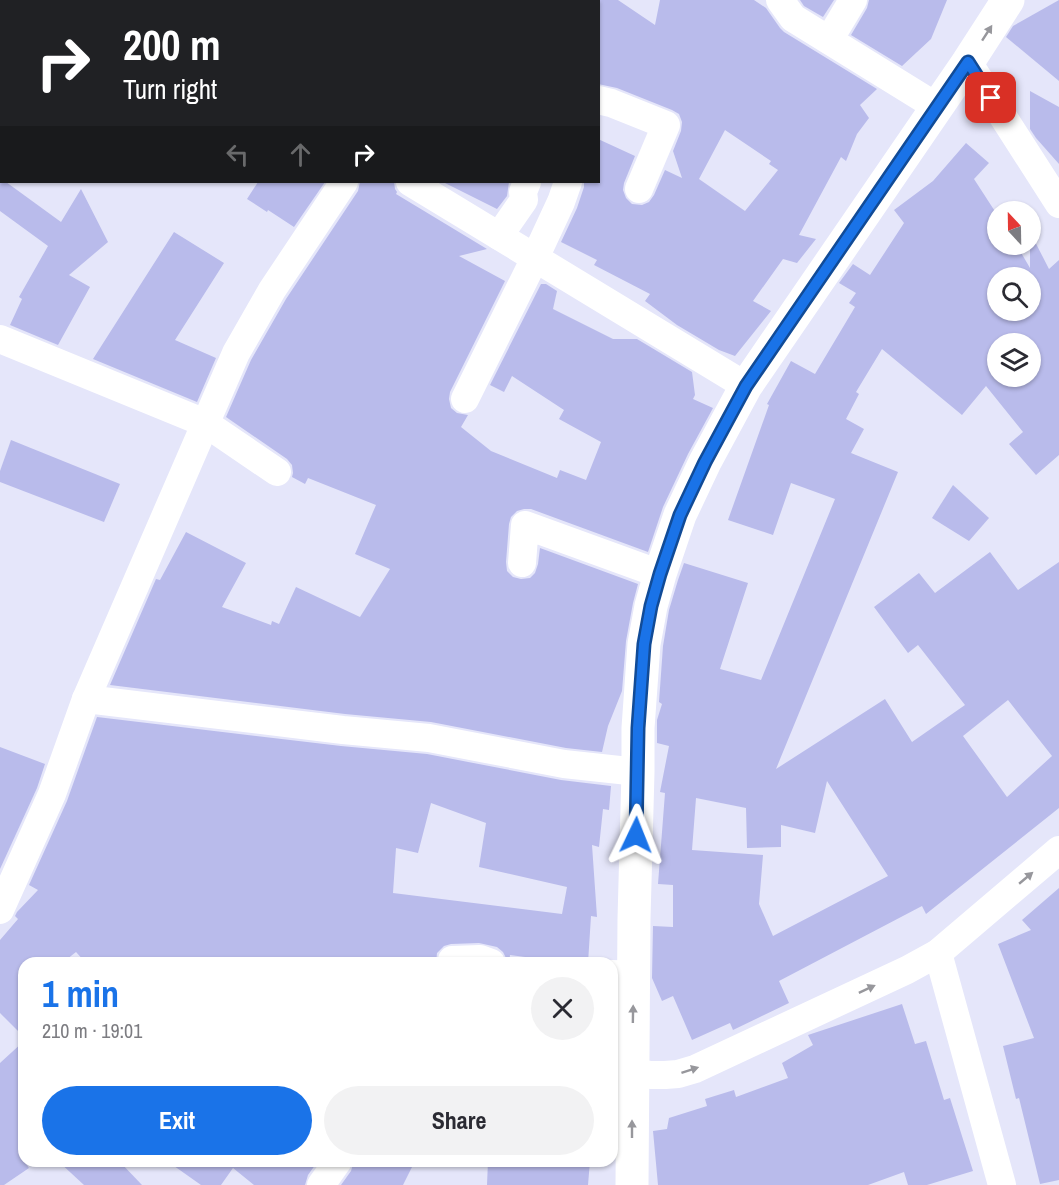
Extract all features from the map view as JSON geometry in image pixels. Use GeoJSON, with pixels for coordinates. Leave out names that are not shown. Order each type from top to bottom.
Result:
{"type":"FeatureCollection","features":[{"type":"Feature","properties":{"kind":"highway"},"geometry":{"type":"LineString","coordinates":[[632,1185],[622,1073],[623,974],[638,772],[638,728],[644,644],[660,574],[680,515],[705,462],[746,386],[937,108],[1008,0]]}},
{"type":"Feature","properties":{"kind":"street"},"geometry":{"type":"LineString","coordinates":[[780,0],[794,18],[937,108]]}},
{"type":"Feature","properties":{"kind":"street"},"geometry":{"type":"LineString","coordinates":[[829,40],[853,0]]}},
{"type":"Feature","properties":{"kind":"street"},"geometry":{"type":"LineString","coordinates":[[968,62],[1059,204]]}},
{"type":"Feature","properties":{"kind":"street"},"geometry":{"type":"LineString","coordinates":[[600,101],[666,125],[639,189]]}},
{"type":"Feature","properties":{"kind":"street"},"geometry":{"type":"LineString","coordinates":[[0,910],[52,794],[86,699],[236,353],[272,290],[343,183]]}},
{"type":"Feature","properties":{"kind":"street"},"geometry":{"type":"LineString","coordinates":[[412,183],[746,386]]}},
{"type":"Feature","properties":{"kind":"street"},"geometry":{"type":"LineString","coordinates":[[499,236],[524,200],[523,192],[527,183]]}},
{"type":"Feature","properties":{"kind":"street"},"geometry":{"type":"LineString","coordinates":[[465,399],[535,258],[568,183]]}},
{"type":"Feature","properties":{"kind":"street"},"geometry":{"type":"LineString","coordinates":[[0,339],[205,423],[277,472]]}},
{"type":"Feature","properties":{"kind":"street"},"geometry":{"type":"LineString","coordinates":[[522,563],[525,525],[660,574]]}},
{"type":"Feature","properties":{"kind":"street"},"geometry":{"type":"LineString","coordinates":[[86,699],[342,730],[429,738],[564,764],[638,772]]}},
{"type":"Feature","properties":{"kind":"street"},"geometry":{"type":"LineString","coordinates":[[622,1073],[665,1075],[695,1069],[887,980],[938,953],[1059,850]]}},
{"type":"Feature","properties":{"kind":"street"},"geometry":{"type":"LineString","coordinates":[[938,953],[1002,1185]]}},
{"type":"Feature","properties":{"kind":"street"},"geometry":{"type":"LineString","coordinates":[[321,1185],[334,1167]]}},
{"type":"Feature","properties":{"kind":"building"},"geometry":{"type":"Polygon","coordinates":[[[600,0],[618,0],[655,25],[660,0],[754,0],[766,8],[784,32],[877,89],[860,105],[869,118],[857,134],[846,161],[841,157],[799,235],[816,239],[797,263],[783,259],[753,301],[771,311],[735,356],[719,350],[677,325],[645,301],[650,294],[594,265],[597,260],[561,242],[577,208],[584,183],[600,183],[600,140],[635,156],[623,190],[626,198],[632,204],[642,205],[649,202],[665,170],[682,178],[673,151],[681,131],[682,122],[679,114],[617,88],[600,84],[600,0]],[[725,130],[699,179],[745,211],[778,170],[769,164],[771,161],[725,130]]]}},
{"type":"Feature","properties":{"kind":"building"},"geometry":{"type":"Polygon","coordinates":[[[800,0],[834,0],[823,17],[804,6],[800,0]]]}},
{"type":"Feature","properties":{"kind":"building"},"geometry":{"type":"Polygon","coordinates":[[[869,0],[947,0],[931,39],[902,66],[851,35],[867,8],[869,0]]]}},
{"type":"Feature","properties":{"kind":"building"},"geometry":{"type":"Polygon","coordinates":[[[1059,0],[1059,81],[1006,37],[1013,26],[1059,0]]]}},
{"type":"Feature","properties":{"kind":"building"},"geometry":{"type":"Polygon","coordinates":[[[1030,91],[1059,107],[1059,164],[1030,129],[1030,91]]]}},
{"type":"Feature","properties":{"kind":"building"},"geometry":{"type":"Polygon","coordinates":[[[966,143],[989,163],[974,179],[988,201],[987,255],[1022,255],[1029,267],[987,267],[987,321],[1041,321],[1041,267],[1030,267],[1030,255],[1041,253],[1049,269],[1059,260],[1059,455],[1036,475],[1009,444],[1023,432],[986,386],[962,415],[882,349],[856,392],[859,394],[846,419],[864,429],[851,453],[898,472],[776,769],[885,699],[912,742],[965,705],[918,645],[908,653],[874,607],[919,573],[935,593],[990,552],[1018,590],[1059,562],[1059,808],[926,914],[922,906],[779,981],[789,1003],[733,1030],[730,1023],[692,1040],[673,996],[662,1001],[652,978],[653,926],[673,927],[673,885],[658,884],[665,793],[660,792],[669,746],[657,743],[657,720],[662,704],[659,702],[663,646],[669,610],[684,563],[748,583],[720,669],[761,680],[835,499],[791,483],[773,535],[728,520],[769,405],[767,404],[791,361],[815,374],[855,307],[849,303],[856,293],[839,283],[853,264],[870,275],[904,223],[894,210],[933,181],[966,143]],[[1008,700],[963,736],[1007,797],[1052,756],[1008,700]],[[827,781],[815,833],[781,825],[781,847],[747,848],[746,808],[696,798],[692,850],[763,855],[759,904],[773,936],[888,876],[827,781]]]}},
{"type":"Feature","properties":{"kind":"building"},"geometry":{"type":"Polygon","coordinates":[[[0,183],[7,183],[61,222],[81,189],[108,242],[69,275],[90,287],[58,345],[10,325],[22,299],[19,297],[48,246],[0,211],[0,183]]]}},
{"type":"Feature","properties":{"kind":"building"},"geometry":{"type":"Polygon","coordinates":[[[257,183],[324,183],[294,227],[247,199],[257,183]]]}},
{"type":"Feature","properties":{"kind":"building"},"geometry":{"type":"Polygon","coordinates":[[[360,183],[394,183],[396,194],[487,249],[459,256],[505,281],[450,392],[449,399],[451,408],[457,413],[468,415],[461,427],[491,451],[557,478],[560,470],[586,480],[601,442],[559,419],[564,410],[512,376],[504,392],[490,385],[541,284],[546,284],[557,291],[553,309],[613,339],[637,339],[692,372],[695,395],[693,399],[713,408],[663,507],[648,552],[531,509],[517,511],[511,517],[506,562],[507,571],[513,577],[530,578],[535,573],[540,548],[638,584],[626,641],[622,691],[608,726],[602,752],[566,748],[431,722],[345,714],[110,685],[156,579],[160,580],[186,532],[246,563],[222,607],[271,625],[272,621],[279,624],[296,587],[360,617],[390,569],[355,554],[376,505],[308,478],[305,484],[292,477],[292,465],[287,459],[226,417],[251,360],[286,299],[358,191],[360,183]]]}},
{"type":"Feature","properties":{"kind":"building"},"geometry":{"type":"Polygon","coordinates":[[[445,183],[509,183],[507,196],[497,209],[445,183]]]}},
{"type":"Feature","properties":{"kind":"building"},"geometry":{"type":"Polygon","coordinates":[[[174,232],[224,263],[175,340],[216,358],[197,402],[93,359],[174,232]]]}},
{"type":"Feature","properties":{"kind":"building"},"geometry":{"type":"Polygon","coordinates":[[[11,440],[120,484],[104,522],[0,482],[0,471],[11,440]]]}},
{"type":"Feature","properties":{"kind":"building"},"geometry":{"type":"Polygon","coordinates":[[[953,485],[989,518],[969,541],[932,518],[953,485]]]}},
{"type":"Feature","properties":{"kind":"building"},"geometry":{"type":"Polygon","coordinates":[[[97,717],[427,754],[561,780],[611,786],[609,810],[603,809],[599,847],[592,845],[597,917],[591,916],[588,957],[510,955],[506,957],[497,947],[479,943],[444,946],[437,953],[437,957],[81,957],[76,952],[70,957],[18,957],[18,1031],[0,1013],[0,940],[18,919],[15,916],[17,912],[38,890],[29,885],[67,801],[97,717]],[[431,803],[418,853],[396,848],[393,893],[562,914],[567,887],[479,867],[486,823],[431,803]]]}},
{"type":"Feature","properties":{"kind":"building"},"geometry":{"type":"Polygon","coordinates":[[[0,747],[45,764],[37,788],[0,869],[0,747]]]}},
{"type":"Feature","properties":{"kind":"building"},"geometry":{"type":"Polygon","coordinates":[[[1059,888],[1059,1180],[1040,1184],[1019,1098],[1016,1099],[1003,1046],[1034,1038],[998,944],[1031,930],[1022,920],[1059,888]]]}},
{"type":"Feature","properties":{"kind":"building"},"geometry":{"type":"Polygon","coordinates":[[[902,1004],[915,1044],[926,1041],[944,1100],[950,1098],[973,1171],[927,1185],[908,1185],[904,1172],[868,1185],[658,1185],[653,1131],[667,1129],[669,1118],[707,1106],[705,1099],[734,1090],[736,1097],[788,1078],[782,1063],[813,1045],[808,1035],[902,1004]]]}},
{"type":"Feature","properties":{"kind":"building"},"geometry":{"type":"Polygon","coordinates":[[[18,1046],[18,1167],[29,1168],[4,1185],[0,1185],[0,1063],[18,1046]]]}},
{"type":"Feature","properties":{"kind":"building"},"geometry":{"type":"Polygon","coordinates":[[[64,1167],[125,1167],[142,1185],[84,1185],[64,1167]]]}},
{"type":"Feature","properties":{"kind":"building"},"geometry":{"type":"Polygon","coordinates":[[[176,1167],[314,1167],[305,1185],[254,1185],[233,1168],[221,1185],[201,1185],[176,1167]]]}},
{"type":"Feature","properties":{"kind":"building"},"geometry":{"type":"Polygon","coordinates":[[[352,1167],[412,1167],[403,1185],[341,1185],[352,1167]]]}},
{"type":"Feature","properties":{"kind":"building"},"geometry":{"type":"Polygon","coordinates":[[[488,1167],[590,1167],[588,1185],[487,1185],[488,1167]]]}},
{"type":"Feature","properties":{"kind":"route"},"geometry":{"type":"LineString","coordinates":[[636,835],[638,728],[644,644],[651,606],[680,515],[705,462],[746,386],[968,62],[991,98]]}}]}
